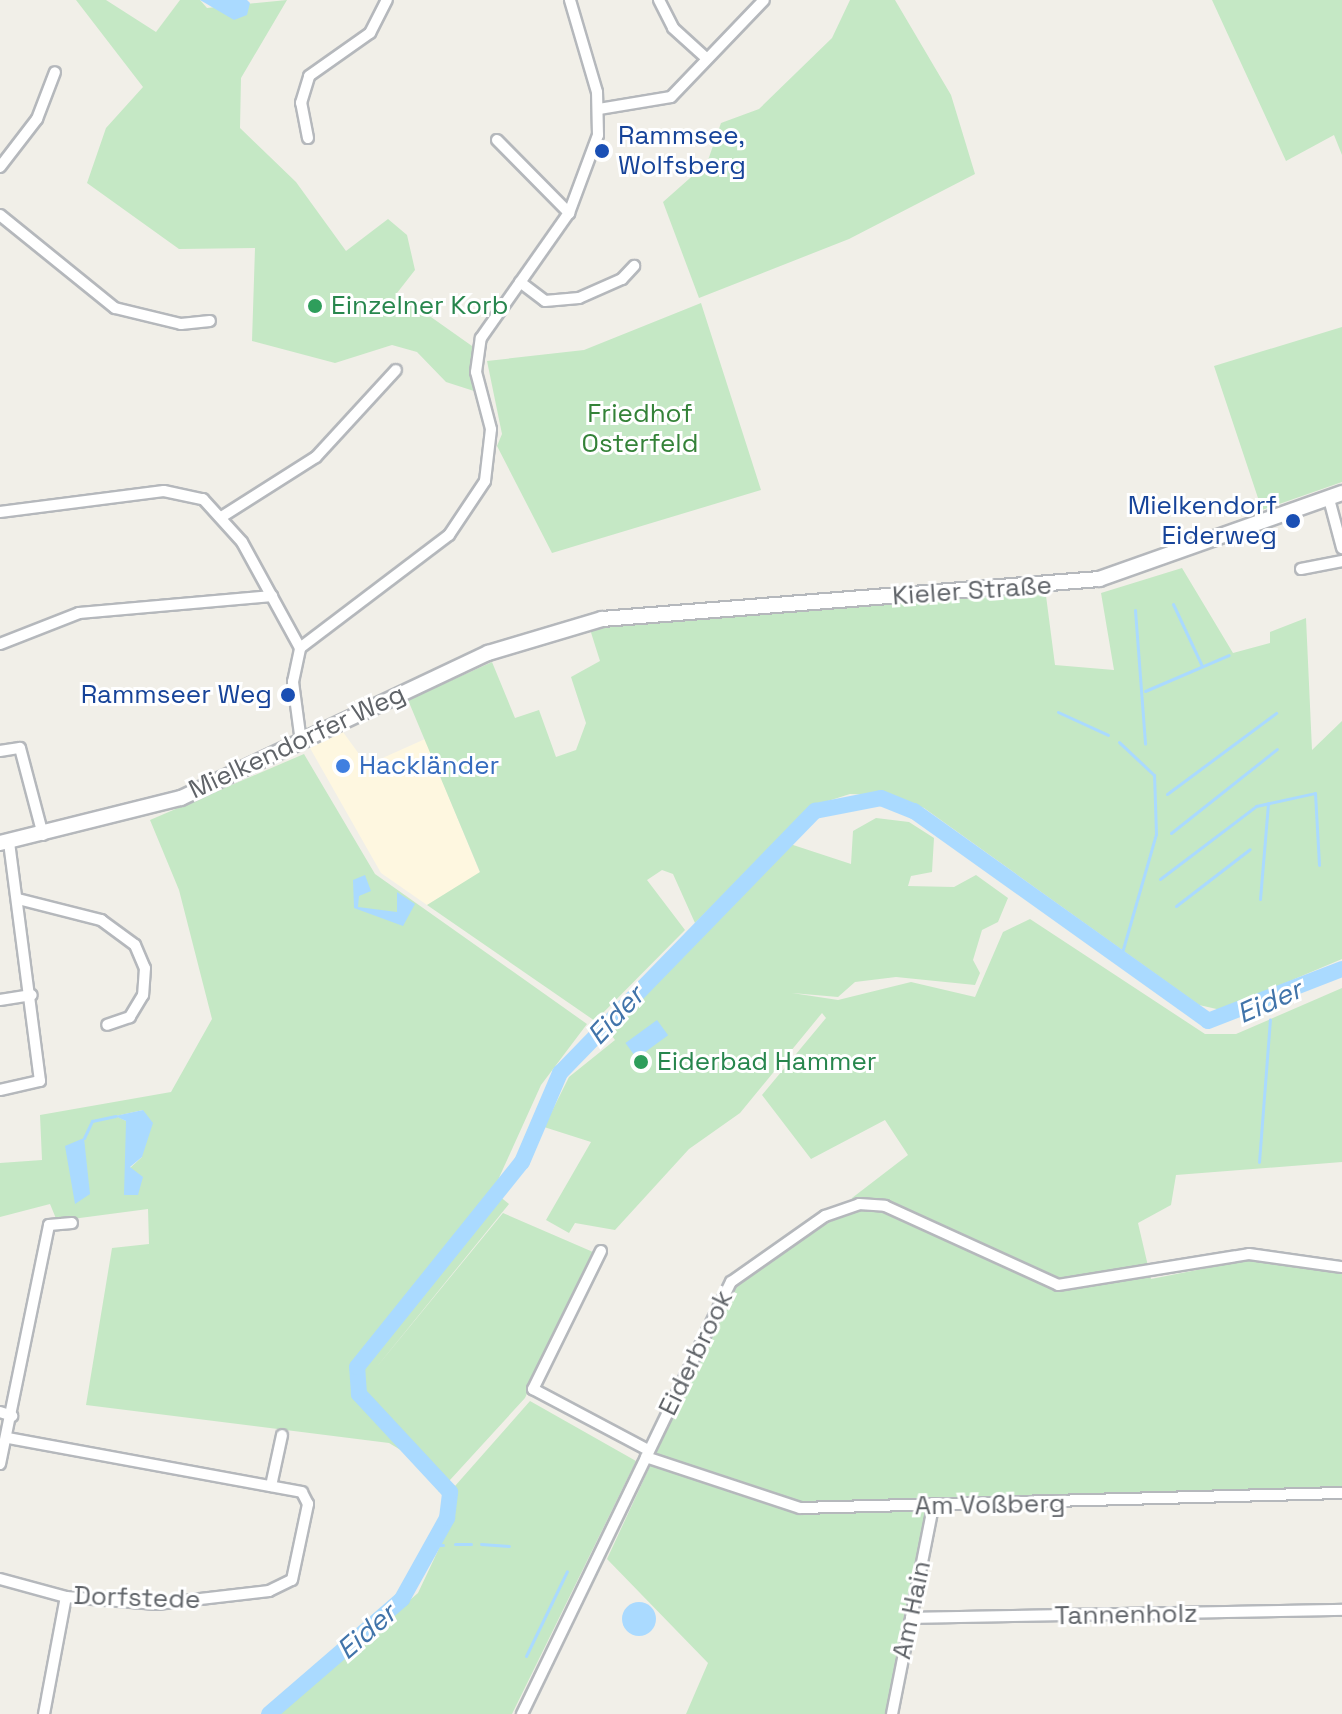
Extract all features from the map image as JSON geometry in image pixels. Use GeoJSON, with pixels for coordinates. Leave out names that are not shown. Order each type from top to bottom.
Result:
{"type":"FeatureCollection","features":[{"type":"Feature","properties":{"kind":"street"},"geometry":{"type":"LineString","coordinates":[[308,138],[301,103],[309,76],[370,33],[387,0]]}},
{"type":"Feature","properties":{"kind":"street"},"geometry":{"type":"LineString","coordinates":[[300,648],[406,573],[476,501],[491,429],[478,353],[486,327],[569,213],[594,155],[599,109],[570,0]]}},
{"type":"Feature","properties":{"kind":"street"},"geometry":{"type":"LineString","coordinates":[[659,0],[673,28],[705,57]]}},
{"type":"Feature","properties":{"kind":"street"},"geometry":{"type":"LineString","coordinates":[[599,109],[671,97],[705,57],[764,0]]}},
{"type":"Feature","properties":{"kind":"street"},"geometry":{"type":"LineString","coordinates":[[0,167],[37,119],[55,72]]}},
{"type":"Feature","properties":{"kind":"street"},"geometry":{"type":"LineString","coordinates":[[497,140],[569,213]]}},
{"type":"Feature","properties":{"kind":"street"},"geometry":{"type":"LineString","coordinates":[[0,215],[115,308],[181,324],[210,321]]}},
{"type":"Feature","properties":{"kind":"street"},"geometry":{"type":"LineString","coordinates":[[520,282],[545,301],[579,298],[622,279],[634,266]]}},
{"type":"Feature","properties":{"kind":"street"},"geometry":{"type":"LineString","coordinates":[[223,516],[316,457],[396,370]]}},
{"type":"Feature","properties":{"kind":"street"},"geometry":{"type":"LineString","coordinates":[[0,512],[174,490],[223,516],[300,648],[293,682],[301,742]]}},
{"type":"Feature","properties":{"kind":"street"},"geometry":{"type":"LineString","coordinates":[[1336,496],[1342,548]]}},
{"type":"Feature","properties":{"kind":"street","name":"Kieler Straße"},"geometry":{"type":"LineString","coordinates":[[588,623],[697,607],[1099,579],[1336,496]]}},
{"type":"Feature","properties":{"kind":"street"},"geometry":{"type":"LineString","coordinates":[[1301,569],[1342,561]]}},
{"type":"Feature","properties":{"kind":"street"},"geometry":{"type":"LineString","coordinates":[[0,644],[79,613],[272,596]]}},
{"type":"Feature","properties":{"kind":"street","name":"Mielkendorfer Weg"},"geometry":{"type":"LineString","coordinates":[[4,842],[43,835],[181,798],[488,653],[588,623]]}},
{"type":"Feature","properties":{"kind":"street"},"geometry":{"type":"LineString","coordinates":[[0,751],[20,748],[43,835]]}},
{"type":"Feature","properties":{"kind":"street"},"geometry":{"type":"LineString","coordinates":[[0,1090],[40,1081],[18,899],[4,842]]}},
{"type":"Feature","properties":{"kind":"street"},"geometry":{"type":"LineString","coordinates":[[18,899],[115,926],[135,945],[145,968],[143,995],[130,1017],[107,1025]]}},
{"type":"Feature","properties":{"kind":"street"},"geometry":{"type":"LineString","coordinates":[[0,1000],[32,995]]}},
{"type":"Feature","properties":{"kind":"street","name":"Eiderbrook"},"geometry":{"type":"LineString","coordinates":[[522,1714],[731,1282],[848,1206],[897,1210],[1058,1285],[1249,1254],[1342,1267]]}},
{"type":"Feature","properties":{"kind":"street"},"geometry":{"type":"LineString","coordinates":[[0,1464],[49,1225],[72,1223]]}},
{"type":"Feature","properties":{"kind":"street","name":"Am Voßberg"},"geometry":{"type":"LineString","coordinates":[[601,1251],[533,1389],[647,1454],[781,1506],[933,1507],[1342,1493]]}},
{"type":"Feature","properties":{"kind":"street"},"geometry":{"type":"LineString","coordinates":[[0,1412],[12,1416]]}},
{"type":"Feature","properties":{"kind":"street"},"geometry":{"type":"LineString","coordinates":[[271,1486],[282,1435]]}},
{"type":"Feature","properties":{"kind":"street","name":"Dorfstede"},"geometry":{"type":"LineString","coordinates":[[0,1579],[66,1597],[173,1604],[288,1584],[307,1497],[271,1486],[7,1438]]}},
{"type":"Feature","properties":{"kind":"street","name":"Am Hain"},"geometry":{"type":"LineString","coordinates":[[892,1714],[933,1507]]}},
{"type":"Feature","properties":{"kind":"street"},"geometry":{"type":"LineString","coordinates":[[44,1714],[66,1597]]}},
{"type":"Feature","properties":{"kind":"street","name":"Tannenholz"},"geometry":{"type":"LineString","coordinates":[[911,1618],[1342,1610]]}},
{"type":"Feature","properties":{"kind":"shaded area"},"geometry":{"type":"Polygon","coordinates":[[[343,732],[367,765],[425,739],[480,873],[427,905],[381,873],[310,748],[343,732]]]}},
{"type":"Feature","properties":{"kind":"green space"},"geometry":{"type":"Polygon","coordinates":[[[76,0],[106,0],[156,32],[180,0],[200,0],[207,8],[287,0],[241,78],[240,128],[296,182],[346,251],[388,219],[407,235],[415,270],[397,293],[472,346],[474,391],[446,382],[417,352],[392,345],[335,363],[252,341],[255,248],[179,249],[87,183],[106,128],[143,87],[76,0]]]}},
{"type":"Feature","properties":{"kind":"green space"},"geometry":{"type":"Polygon","coordinates":[[[850,0],[895,0],[951,95],[975,174],[849,239],[699,298],[663,202],[707,163],[721,123],[759,109],[832,38],[850,0]]]}},
{"type":"Feature","properties":{"kind":"green space"},"geometry":{"type":"Polygon","coordinates":[[[1212,0],[1342,0],[1342,155],[1334,135],[1286,161],[1212,0]]]}},
{"type":"Feature","properties":{"kind":"green space","name":"Friedhof Osterfeld"},"geometry":{"type":"Polygon","coordinates":[[[701,303],[761,490],[552,553],[497,446],[502,434],[487,361],[584,350],[701,303]]]}},
{"type":"Feature","properties":{"kind":"green space"},"geometry":{"type":"Polygon","coordinates":[[[1342,327],[1342,482],[1262,510],[1214,366],[1342,327]]]}},
{"type":"Feature","properties":{"kind":"green space"},"geometry":{"type":"Polygon","coordinates":[[[1182,568],[1233,653],[1270,643],[1270,632],[1306,618],[1312,750],[1342,721],[1342,959],[1221,1010],[1199,1005],[924,808],[882,795],[850,794],[812,806],[695,923],[673,874],[662,870],[647,880],[685,930],[595,1021],[427,905],[480,872],[408,700],[492,662],[515,718],[539,710],[556,757],[576,750],[586,723],[571,677],[600,661],[588,623],[1045,588],[1055,665],[1114,670],[1101,593],[1182,568]]]}},
{"type":"Feature","properties":{"kind":"green space"},"geometry":{"type":"Polygon","coordinates":[[[304,754],[375,874],[587,1024],[541,1085],[493,1191],[509,1204],[375,1369],[503,1213],[593,1252],[525,1398],[439,1492],[424,1464],[389,1443],[86,1405],[112,1248],[149,1244],[148,1209],[57,1221],[50,1204],[0,1217],[0,1163],[42,1160],[40,1115],[171,1092],[212,1019],[179,890],[150,820],[304,754]],[[143,1110],[116,1116],[126,1121],[130,1168],[142,1157],[143,1110]]]}},
{"type":"Feature","properties":{"kind":"green space"},"geometry":{"type":"Polygon","coordinates":[[[876,818],[909,822],[934,838],[932,872],[911,876],[908,886],[954,887],[976,875],[1008,898],[998,922],[982,930],[973,960],[980,973],[975,985],[896,977],[855,982],[838,997],[792,993],[838,1000],[911,982],[975,997],[1003,932],[1030,919],[1205,1034],[1236,1034],[1342,988],[1342,1162],[1176,1175],[1171,1205],[1138,1223],[1151,1279],[1258,1258],[1342,1271],[1342,1491],[932,1503],[887,1714],[686,1714],[708,1663],[607,1559],[734,1285],[754,1265],[848,1212],[852,1198],[908,1155],[885,1120],[811,1159],[762,1095],[826,1018],[822,1013],[740,1113],[689,1149],[615,1230],[575,1223],[569,1233],[546,1220],[591,1142],[544,1127],[569,1077],[615,1040],[609,1032],[787,843],[851,864],[853,831],[876,818]]]}},
{"type":"Feature","properties":{"kind":"green space"},"geometry":{"type":"Polygon","coordinates":[[[530,1401],[636,1461],[512,1714],[279,1714],[418,1593],[452,1521],[455,1486],[530,1401]]]}},
{"type":"Feature","properties":{"kind":"water"},"geometry":{"type":"Polygon","coordinates":[[[200,0],[247,0],[250,3],[247,15],[234,20],[200,0]]]}},
{"type":"Feature","properties":{"kind":"water"},"geometry":{"type":"Polygon","coordinates":[[[365,875],[371,891],[359,896],[358,907],[397,912],[397,892],[415,904],[403,926],[354,908],[353,880],[365,875]]]}},
{"type":"Feature","properties":{"kind":"water"},"geometry":{"type":"Polygon","coordinates":[[[657,1020],[668,1035],[637,1058],[625,1043],[657,1020]]]}},
{"type":"Feature","properties":{"kind":"water"},"geometry":{"type":"Polygon","coordinates":[[[143,1110],[153,1123],[142,1157],[130,1167],[143,1177],[138,1195],[124,1195],[126,1121],[115,1116],[143,1110]]]}},
{"type":"Feature","properties":{"kind":"water"},"geometry":{"type":"Polygon","coordinates":[[[84,1138],[90,1194],[75,1204],[65,1146],[84,1138]]]}},
{"type":"Feature","properties":{"kind":"water"},"geometry":{"type":"Polygon","coordinates":[[[639,1602],[651,1607],[656,1619],[651,1631],[639,1636],[627,1631],[622,1619],[627,1607],[639,1602]]]}},
{"type":"Feature","properties":{"kind":"waterway"},"geometry":{"type":"LineString","coordinates":[[1173,604],[1202,666]]}},
{"type":"Feature","properties":{"kind":"waterway"},"geometry":{"type":"LineString","coordinates":[[1135,610],[1145,744]]}},
{"type":"Feature","properties":{"kind":"waterway"},"geometry":{"type":"LineString","coordinates":[[1145,691],[1229,655]]}},
{"type":"Feature","properties":{"kind":"waterway"},"geometry":{"type":"LineString","coordinates":[[1058,712],[1108,735]]}},
{"type":"Feature","properties":{"kind":"waterway"},"geometry":{"type":"LineString","coordinates":[[1167,794],[1276,713]]}},
{"type":"Feature","properties":{"kind":"waterway"},"geometry":{"type":"LineString","coordinates":[[1119,742],[1154,775],[1156,834],[1119,963]]}},
{"type":"Feature","properties":{"kind":"waterway"},"geometry":{"type":"LineString","coordinates":[[1171,833],[1277,749]]}},
{"type":"Feature","properties":{"kind":"waterway"},"geometry":{"type":"LineString","coordinates":[[1160,879],[1256,806],[1315,793],[1319,865]]}},
{"type":"Feature","properties":{"kind":"waterway","name":"Eider"},"geometry":{"type":"LineString","coordinates":[[269,1714],[402,1599],[447,1518],[450,1492],[359,1394],[357,1367],[522,1162],[560,1073],[815,811],[881,798],[914,811],[1208,1021],[1342,969]]}},
{"type":"Feature","properties":{"kind":"waterway"},"geometry":{"type":"LineString","coordinates":[[1260,899],[1268,803]]}},
{"type":"Feature","properties":{"kind":"waterway"},"geometry":{"type":"LineString","coordinates":[[1176,906],[1250,849]]}},
{"type":"Feature","properties":{"kind":"waterway"},"geometry":{"type":"LineString","coordinates":[[1259,1162],[1270,1019]]}},
{"type":"Feature","properties":{"kind":"waterway"},"geometry":{"type":"LineString","coordinates":[[84,1138],[92,1121],[115,1116]]}},
{"type":"Feature","properties":{"kind":"waterway"},"geometry":{"type":"LineString","coordinates":[[455,1544],[471,1544]]}},
{"type":"Feature","properties":{"kind":"waterway"},"geometry":{"type":"LineString","coordinates":[[481,1544],[509,1546]]}},
{"type":"Feature","properties":{"kind":"waterway"},"geometry":{"type":"LineString","coordinates":[[435,1545],[443,1545]]}},
{"type":"Feature","properties":{"kind":"waterway"},"geometry":{"type":"LineString","coordinates":[[526,1656],[567,1571]]}},
{"type":"Feature","properties":{"kind":"place","name":"Rammsee, Wolfsberg"},"geometry":{"type":"Point","coordinates":[602,151]}},
{"type":"Feature","properties":{"kind":"place","name":"Einzelner Korb"},"geometry":{"type":"Point","coordinates":[315,306]}},
{"type":"Feature","properties":{"kind":"place","name":"Mielkendorf Eiderweg"},"geometry":{"type":"Point","coordinates":[1293,521]}},
{"type":"Feature","properties":{"kind":"place","name":"Rammseer Weg"},"geometry":{"type":"Point","coordinates":[288,695]}},
{"type":"Feature","properties":{"kind":"place","name":"Hackländer"},"geometry":{"type":"Point","coordinates":[343,766]}},
{"type":"Feature","properties":{"kind":"place","name":"Eiderbad Hammer"},"geometry":{"type":"Point","coordinates":[641,1062]}}]}
